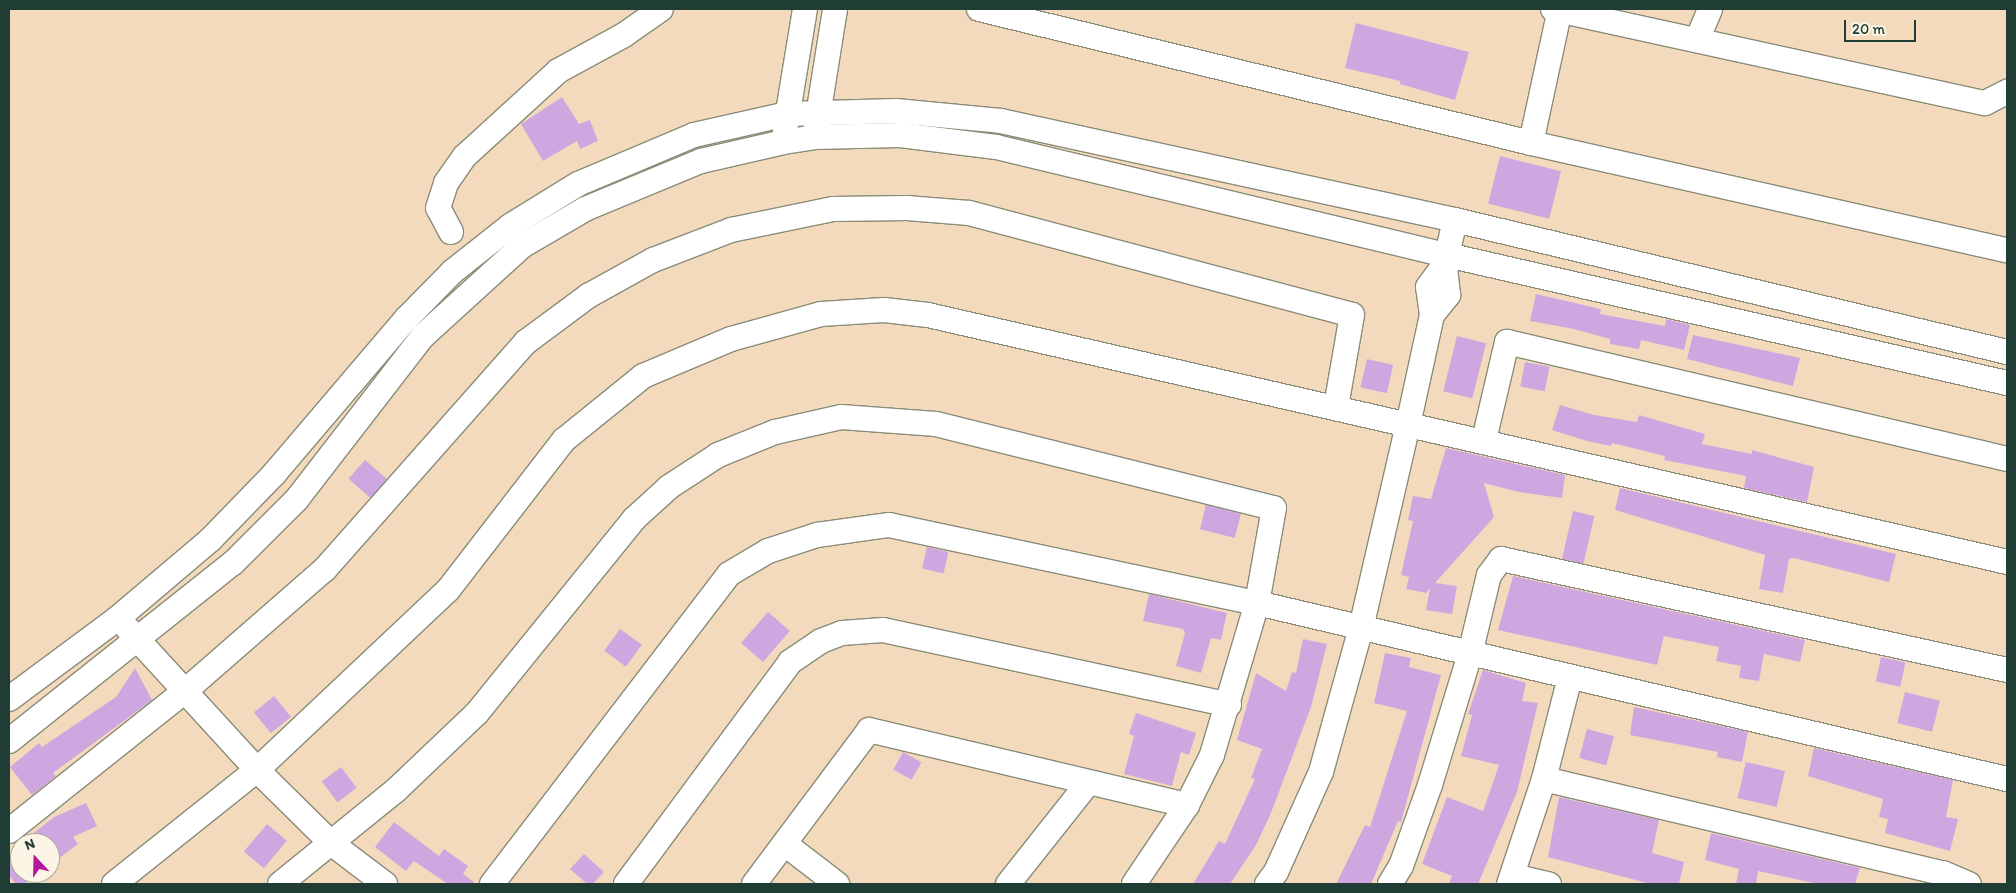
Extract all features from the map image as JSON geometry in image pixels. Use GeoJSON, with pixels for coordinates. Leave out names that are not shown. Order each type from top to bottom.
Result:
{"type":"FeatureCollection","features":[{"type":"Feature","properties":{"kind":"street"},"geometry":{"type":"LineString","coordinates":[[451,232],[438,208],[446,183],[465,156],[558,71],[624,35],[661,9]]}},
{"type":"Feature","properties":{"kind":"street"},"geometry":{"type":"LineString","coordinates":[[979,9],[1531,142],[2007,250]]}},
{"type":"Feature","properties":{"kind":"street"},"geometry":{"type":"LineString","coordinates":[[1531,142],[1558,9],[1985,103],[2007,92]]}},
{"type":"Feature","properties":{"kind":"street"},"geometry":{"type":"LineString","coordinates":[[1697,40],[1710,9]]}},
{"type":"Feature","properties":{"kind":"street"},"geometry":{"type":"LineString","coordinates":[[784,142],[786,114],[803,14],[834,17],[815,137]]}},
{"type":"Feature","properties":{"kind":"street"},"geometry":{"type":"LineString","coordinates":[[9,699],[118,618],[211,538],[274,474],[407,318],[452,272],[510,226],[578,184],[694,135],[786,114],[896,110],[1001,121],[1455,220],[2007,352]]}},
{"type":"Feature","properties":{"kind":"street"},"geometry":{"type":"LineString","coordinates":[[9,741],[139,640],[233,563],[297,499],[424,336],[522,246],[585,209],[701,161],[784,142],[815,137],[900,135],[996,147],[1446,259],[2007,383]]}},
{"type":"Feature","properties":{"kind":"street"},"geometry":{"type":"LineString","coordinates":[[9,831],[184,692],[325,569],[526,342],[604,287],[653,260],[731,230],[833,209],[907,208],[969,213],[1352,315],[1336,408]]}},
{"type":"Feature","properties":{"kind":"street"},"geometry":{"type":"LineString","coordinates":[[1267,884],[1276,872],[1320,772],[1362,628],[1432,315],[1428,287],[1446,259],[1455,220]]}},
{"type":"Feature","properties":{"kind":"street"},"geometry":{"type":"LineString","coordinates":[[114,884],[257,770],[448,590],[564,440],[643,376],[731,338],[821,314],[884,310],[928,315],[1408,425],[1484,440],[2007,562]]}},
{"type":"Feature","properties":{"kind":"street"},"geometry":{"type":"LineString","coordinates":[[1484,440],[1507,342],[2007,459]]}},
{"type":"Feature","properties":{"kind":"street"},"geometry":{"type":"LineString","coordinates":[[280,884],[396,791],[477,713],[634,519],[669,487],[718,456],[775,432],[841,418],[936,424],[1274,508],[1257,602],[1229,705],[1212,755],[1187,805],[1134,884]]}},
{"type":"Feature","properties":{"kind":"street"},"geometry":{"type":"LineString","coordinates":[[492,884],[729,574],[768,551],[817,535],[889,525],[1257,602],[1470,654],[2007,779]]}},
{"type":"Feature","properties":{"kind":"street"},"geometry":{"type":"LineString","coordinates":[[1390,884],[1401,866],[1430,785],[1470,654],[1490,575],[1501,559],[2007,670]]}},
{"type":"Feature","properties":{"kind":"street"},"geometry":{"type":"LineString","coordinates":[[118,618],[257,770],[331,843],[385,884]]}},
{"type":"Feature","properties":{"kind":"street"},"geometry":{"type":"LineString","coordinates":[[626,884],[790,662],[821,641],[842,633],[883,630],[1229,705]]}},
{"type":"Feature","properties":{"kind":"street"},"geometry":{"type":"LineString","coordinates":[[1549,884],[1511,880],[1544,779],[1570,677]]}},
{"type":"Feature","properties":{"kind":"street"},"geometry":{"type":"LineString","coordinates":[[754,884],[869,730],[1187,805]]}},
{"type":"Feature","properties":{"kind":"street"},"geometry":{"type":"LineString","coordinates":[[1544,779],[1943,873],[1969,884]]}},
{"type":"Feature","properties":{"kind":"street"},"geometry":{"type":"LineString","coordinates":[[1008,884],[1088,783]]}},
{"type":"Feature","properties":{"kind":"street"},"geometry":{"type":"LineString","coordinates":[[785,844],[837,884]]}},
{"type":"Feature","properties":{"kind":"building"},"geometry":{"type":"Polygon","coordinates":[[[1356,23],[1469,52],[1455,100],[1400,84],[1400,81],[1345,68],[1356,23]]]}},
{"type":"Feature","properties":{"kind":"building"},"geometry":{"type":"Polygon","coordinates":[[[562,97],[579,124],[590,120],[598,141],[580,149],[577,141],[543,161],[521,124],[562,97]]]}},
{"type":"Feature","properties":{"kind":"building"},"geometry":{"type":"Polygon","coordinates":[[[1500,156],[1561,171],[1549,219],[1488,204],[1500,156]]]}},
{"type":"Feature","properties":{"kind":"building"},"geometry":{"type":"Polygon","coordinates":[[[1536,294],[1601,309],[1600,314],[1665,326],[1666,319],[1690,325],[1684,350],[1641,340],[1639,349],[1610,344],[1610,339],[1574,329],[1530,321],[1536,294]]]}},
{"type":"Feature","properties":{"kind":"building"},"geometry":{"type":"Polygon","coordinates":[[[1693,335],[1800,358],[1793,386],[1687,359],[1693,335]]]}},
{"type":"Feature","properties":{"kind":"building"},"geometry":{"type":"Polygon","coordinates":[[[1457,336],[1486,343],[1472,399],[1443,391],[1457,336]]]}},
{"type":"Feature","properties":{"kind":"building"},"geometry":{"type":"Polygon","coordinates":[[[1367,359],[1393,365],[1387,393],[1360,387],[1367,359]]]}},
{"type":"Feature","properties":{"kind":"building"},"geometry":{"type":"Polygon","coordinates":[[[1525,362],[1550,367],[1545,391],[1520,387],[1525,362]]]}},
{"type":"Feature","properties":{"kind":"building"},"geometry":{"type":"Polygon","coordinates":[[[1560,405],[1594,415],[1637,422],[1639,415],[1705,434],[1702,444],[1752,454],[1752,450],[1814,467],[1807,502],[1744,488],[1746,476],[1664,460],[1665,456],[1612,443],[1611,446],[1587,441],[1552,430],[1560,405]]]}},
{"type":"Feature","properties":{"kind":"building"},"geometry":{"type":"Polygon","coordinates":[[[1446,448],[1565,475],[1562,498],[1519,492],[1484,483],[1494,517],[1435,583],[1457,586],[1452,614],[1426,610],[1430,588],[1426,593],[1406,589],[1409,577],[1401,575],[1413,521],[1408,520],[1413,496],[1431,499],[1446,448]]]}},
{"type":"Feature","properties":{"kind":"building"},"geometry":{"type":"Polygon","coordinates":[[[365,460],[387,479],[370,498],[349,479],[365,460]]]}},
{"type":"Feature","properties":{"kind":"building"},"geometry":{"type":"Polygon","coordinates":[[[1620,488],[1896,554],[1889,582],[1794,558],[1789,559],[1783,593],[1759,589],[1765,555],[1615,510],[1620,488]]]}},
{"type":"Feature","properties":{"kind":"building"},"geometry":{"type":"Polygon","coordinates":[[[1206,505],[1241,514],[1235,538],[1200,529],[1206,505]]]}},
{"type":"Feature","properties":{"kind":"building"},"geometry":{"type":"Polygon","coordinates":[[[1573,511],[1594,516],[1583,564],[1562,559],[1573,511]]]}},
{"type":"Feature","properties":{"kind":"building"},"geometry":{"type":"Polygon","coordinates":[[[927,547],[948,552],[943,573],[922,568],[927,547]]]}},
{"type":"Feature","properties":{"kind":"building"},"geometry":{"type":"Polygon","coordinates":[[[1513,576],[1805,640],[1800,662],[1764,654],[1759,681],[1739,678],[1741,666],[1716,661],[1719,647],[1664,636],[1657,665],[1498,630],[1513,576]]]}},
{"type":"Feature","properties":{"kind":"building"},"geometry":{"type":"Polygon","coordinates":[[[1149,594],[1227,613],[1221,640],[1211,638],[1201,673],[1176,666],[1185,633],[1183,629],[1143,621],[1149,594]]]}},
{"type":"Feature","properties":{"kind":"building"},"geometry":{"type":"Polygon","coordinates":[[[768,612],[790,631],[763,662],[741,643],[768,612]]]}},
{"type":"Feature","properties":{"kind":"building"},"geometry":{"type":"Polygon","coordinates":[[[620,629],[642,645],[626,667],[604,651],[620,629]]]}},
{"type":"Feature","properties":{"kind":"building"},"geometry":{"type":"Polygon","coordinates":[[[1303,639],[1327,644],[1311,707],[1271,813],[1256,845],[1230,884],[1193,884],[1219,841],[1225,844],[1255,779],[1251,778],[1262,749],[1237,740],[1256,673],[1286,691],[1292,672],[1296,673],[1303,639]]]}},
{"type":"Feature","properties":{"kind":"building"},"geometry":{"type":"Polygon","coordinates":[[[1385,653],[1411,658],[1409,667],[1441,675],[1401,822],[1398,821],[1371,884],[1336,884],[1365,825],[1370,827],[1407,711],[1374,703],[1385,653]]]}},
{"type":"Feature","properties":{"kind":"building"},"geometry":{"type":"Polygon","coordinates":[[[1881,657],[1905,662],[1900,687],[1876,681],[1881,657]]]}},
{"type":"Feature","properties":{"kind":"building"},"geometry":{"type":"Polygon","coordinates":[[[135,668],[152,700],[53,773],[56,776],[32,795],[10,767],[39,743],[42,747],[116,697],[135,668]]]}},
{"type":"Feature","properties":{"kind":"building"},"geometry":{"type":"Polygon","coordinates":[[[1483,670],[1526,683],[1522,701],[1538,703],[1517,792],[1478,884],[1449,884],[1452,876],[1422,864],[1447,797],[1483,811],[1499,765],[1461,756],[1472,715],[1468,714],[1483,670]]]}},
{"type":"Feature","properties":{"kind":"building"},"geometry":{"type":"Polygon","coordinates":[[[1905,692],[1940,701],[1932,732],[1897,723],[1905,692]]]}},
{"type":"Feature","properties":{"kind":"building"},"geometry":{"type":"Polygon","coordinates":[[[274,696],[291,717],[271,733],[254,712],[274,696]]]}},
{"type":"Feature","properties":{"kind":"building"},"geometry":{"type":"Polygon","coordinates":[[[1634,707],[1748,732],[1742,762],[1717,757],[1718,752],[1630,735],[1634,707]]]}},
{"type":"Feature","properties":{"kind":"building"},"geometry":{"type":"Polygon","coordinates":[[[1136,713],[1196,733],[1189,755],[1181,752],[1172,786],[1124,774],[1134,736],[1129,734],[1136,713]]]}},
{"type":"Feature","properties":{"kind":"building"},"geometry":{"type":"Polygon","coordinates":[[[1587,729],[1614,736],[1606,765],[1579,758],[1587,729]]]}},
{"type":"Feature","properties":{"kind":"building"},"geometry":{"type":"Polygon","coordinates":[[[1814,748],[1953,780],[1946,817],[1958,819],[1950,851],[1885,833],[1888,819],[1879,817],[1883,799],[1808,776],[1814,748]]]}},
{"type":"Feature","properties":{"kind":"building"},"geometry":{"type":"Polygon","coordinates":[[[903,752],[921,762],[912,780],[893,769],[903,752]]]}},
{"type":"Feature","properties":{"kind":"building"},"geometry":{"type":"Polygon","coordinates":[[[1746,762],[1785,771],[1777,807],[1738,798],[1746,762]]]}},
{"type":"Feature","properties":{"kind":"building"},"geometry":{"type":"Polygon","coordinates":[[[341,767],[357,788],[337,802],[322,781],[341,767]]]}},
{"type":"Feature","properties":{"kind":"building"},"geometry":{"type":"Polygon","coordinates":[[[1559,797],[1659,820],[1652,853],[1684,862],[1679,884],[1651,884],[1548,857],[1559,797]]]}},
{"type":"Feature","properties":{"kind":"building"},"geometry":{"type":"Polygon","coordinates":[[[86,803],[97,826],[73,837],[78,844],[60,858],[60,833],[34,833],[54,817],[86,803]]]}},
{"type":"Feature","properties":{"kind":"building"},"geometry":{"type":"Polygon","coordinates":[[[394,822],[439,856],[444,849],[468,866],[463,874],[474,882],[472,884],[448,884],[414,861],[406,871],[375,847],[394,822]]]}},
{"type":"Feature","properties":{"kind":"building"},"geometry":{"type":"Polygon","coordinates":[[[267,824],[287,841],[264,868],[244,852],[267,824]]]}},
{"type":"Feature","properties":{"kind":"building"},"geometry":{"type":"Polygon","coordinates":[[[1711,833],[1860,868],[1855,884],[1818,884],[1758,871],[1756,884],[1736,884],[1739,869],[1705,860],[1711,833]]]}},
{"type":"Feature","properties":{"kind":"building"},"geometry":{"type":"Polygon","coordinates":[[[584,854],[604,872],[593,884],[587,884],[570,869],[584,854]]]}},
{"type":"Feature","properties":{"kind":"building"},"geometry":{"type":"Polygon","coordinates":[[[10,859],[10,876],[9,875],[10,859]]]}}]}
